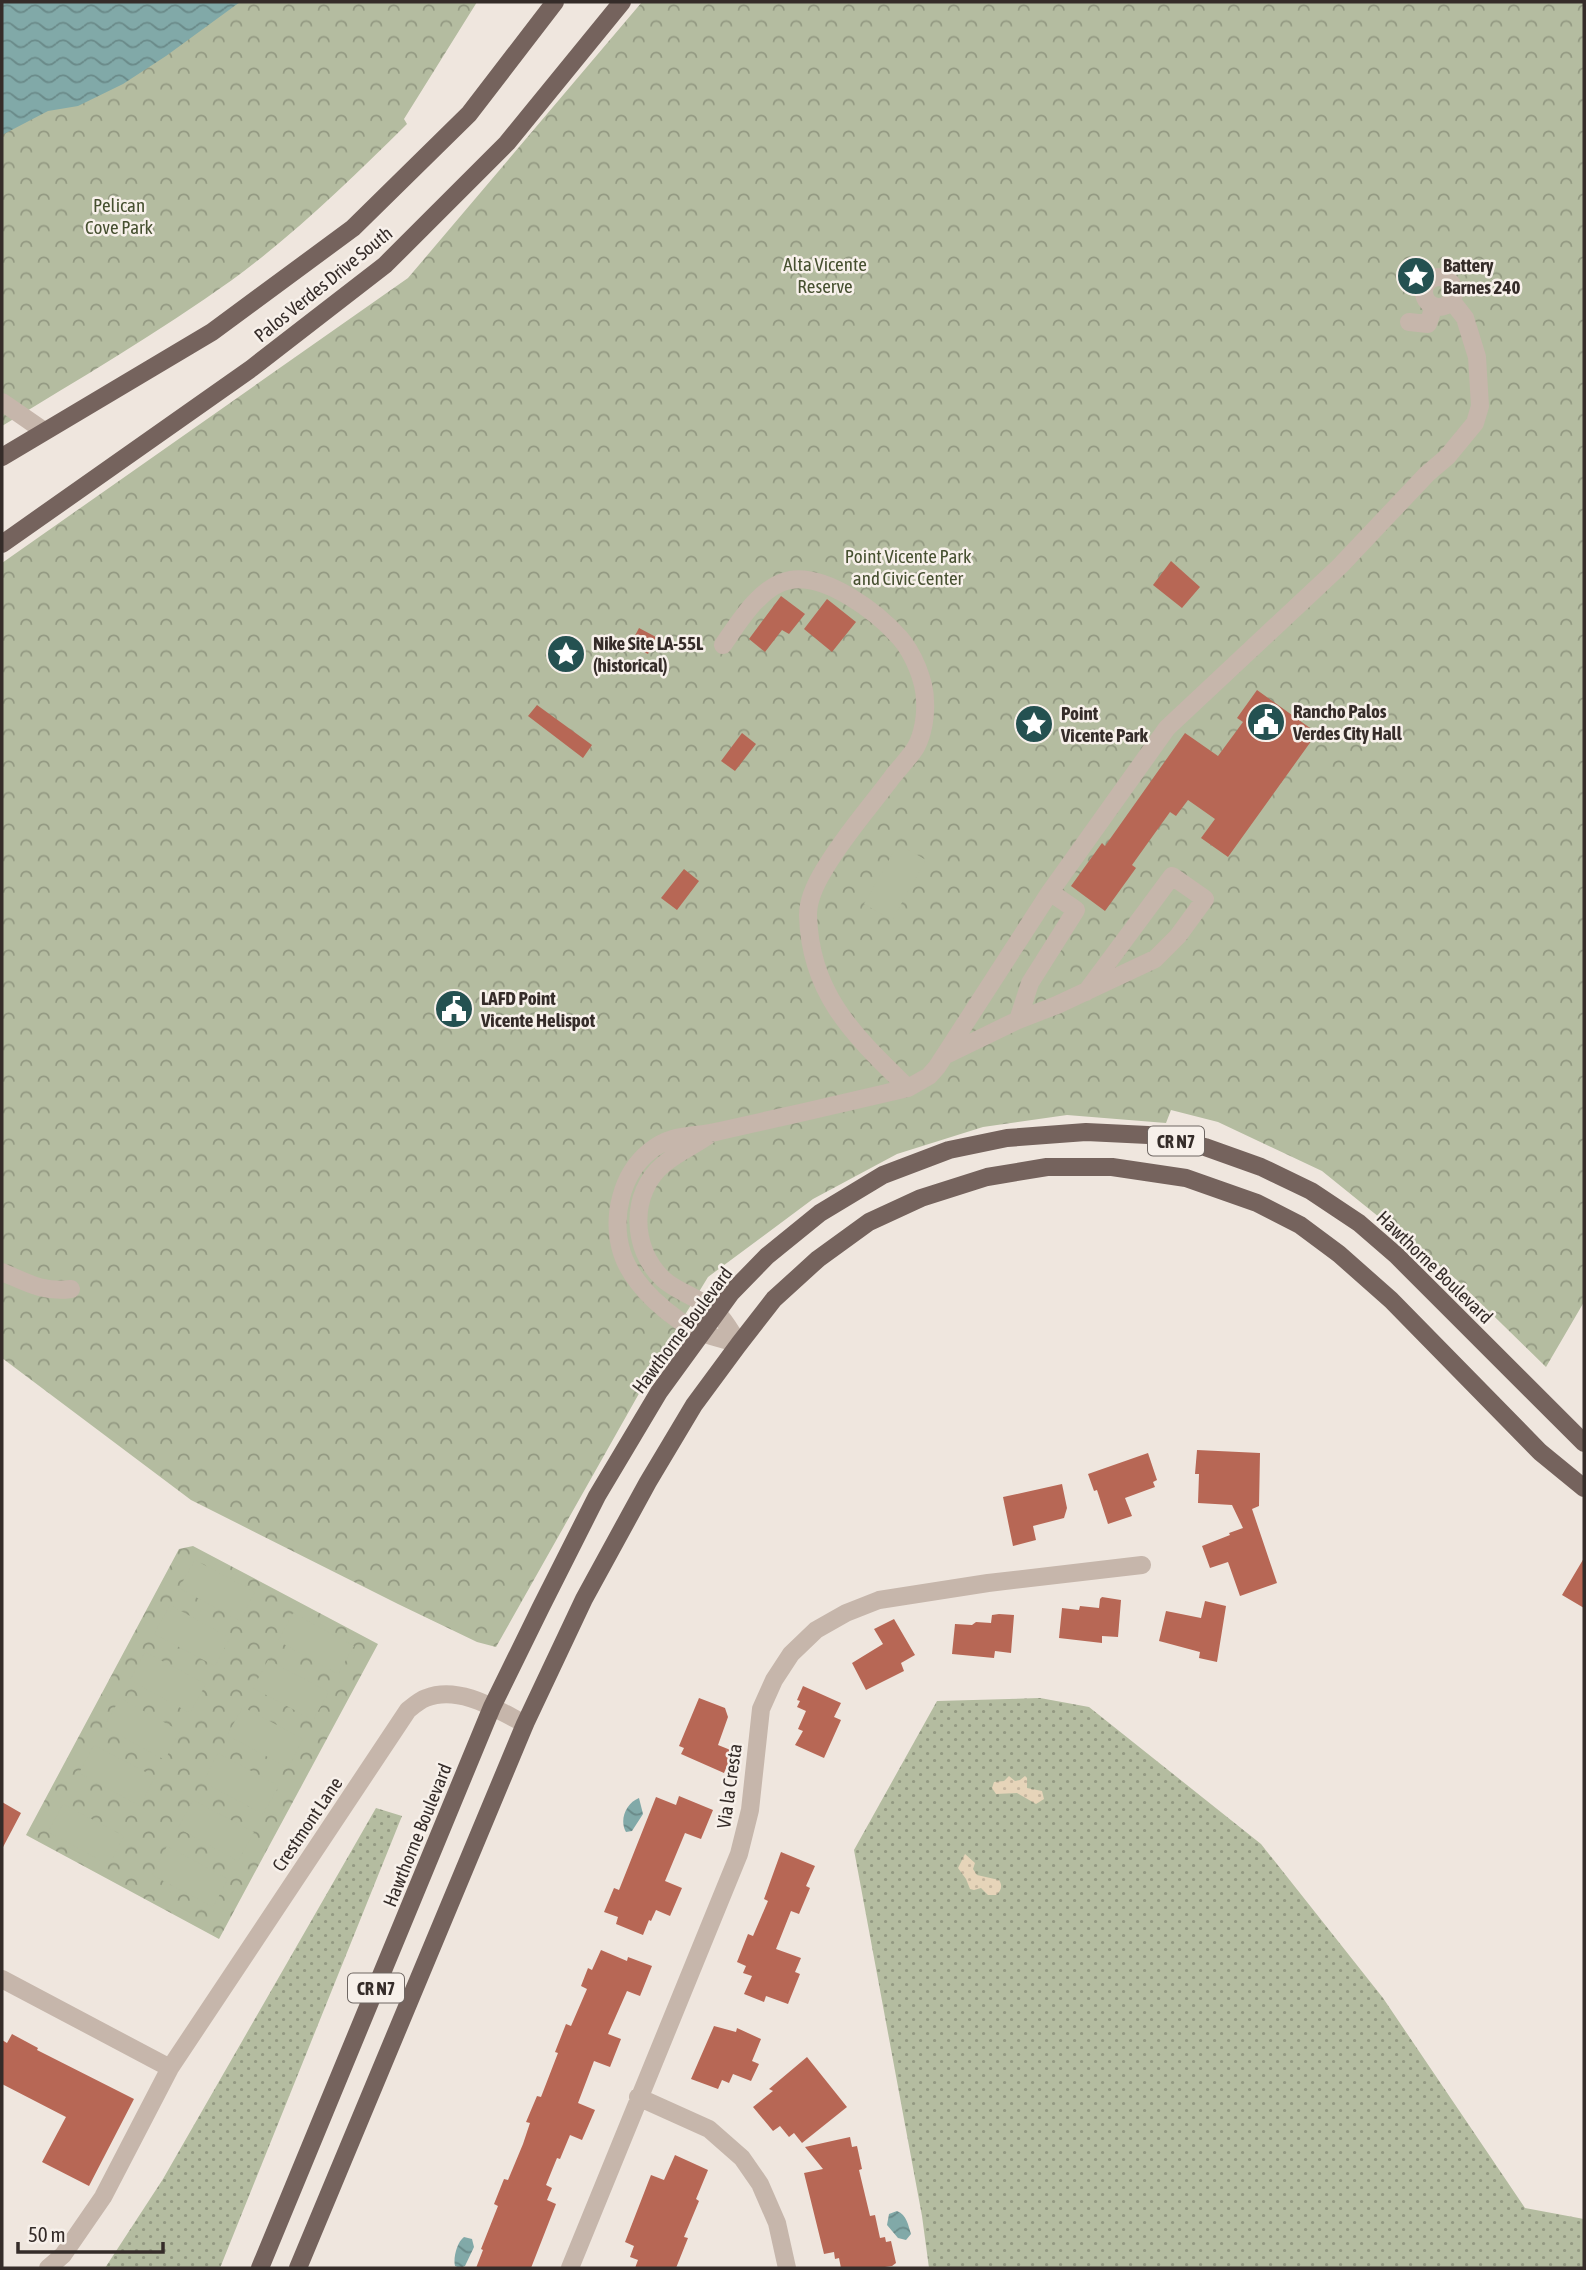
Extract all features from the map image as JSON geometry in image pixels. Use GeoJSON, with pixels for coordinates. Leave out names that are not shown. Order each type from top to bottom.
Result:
{"type":"FeatureCollection","features":[{"type":"Feature","properties":{"kind":"main road","name":"Palos Verdes Drive South"},"geometry":{"type":"LineString","coordinates":[[2,457],[212,332],[352,228],[469,114],[555,2]]}},
{"type":"Feature","properties":{"kind":"main road","name":"Palos Verdes Drive South"},"geometry":{"type":"LineString","coordinates":[[2,544],[252,368],[385,265],[508,143],[622,2]]}},
{"type":"Feature","properties":{"kind":"main road","name":"Hawthorne Boulevard"},"geometry":{"type":"LineString","coordinates":[[260,2268],[492,1707],[597,1496],[659,1392],[731,1293],[767,1256],[820,1213],[883,1175],[949,1150],[1007,1138],[1086,1132],[1148,1135],[1205,1147],[1261,1167],[1311,1191],[1359,1223],[1396,1255],[1576,1438],[1584,1443]]}},
{"type":"Feature","properties":{"kind":"main road","name":"CR N7"},"geometry":{"type":"LineString","coordinates":[[298,2268],[525,1724],[584,1599],[694,1405],[739,1344],[774,1299],[818,1259],[869,1222],[920,1198],[987,1177],[1047,1167],[1112,1167],[1186,1178],[1257,1203],[1300,1225],[1339,1254],[1391,1300],[1540,1452],[1584,1488]]}},
{"type":"Feature","properties":{"kind":"street"},"geometry":{"type":"LineString","coordinates":[[1441,276],[1450,281],[1454,291],[1451,300],[1443,306],[1434,306],[1426,300],[1424,286],[1431,278],[1441,276]]}},
{"type":"Feature","properties":{"kind":"street"},"geometry":{"type":"LineString","coordinates":[[739,1344],[702,1333],[678,1320],[640,1286],[629,1270],[618,1234],[619,1213],[628,1176],[651,1150],[673,1137],[712,1133],[908,1088],[929,1076],[1050,892],[1167,728],[1340,565],[1427,474],[1447,457],[1475,423],[1480,406],[1477,357],[1465,318],[1451,300]]}},
{"type":"Feature","properties":{"kind":"street"},"geometry":{"type":"LineString","coordinates":[[1409,322],[1428,324],[1434,306]]}},
{"type":"Feature","properties":{"kind":"street"},"geometry":{"type":"LineString","coordinates":[[2,402],[44,431]]}},
{"type":"Feature","properties":{"kind":"street"},"geometry":{"type":"LineString","coordinates":[[723,645],[755,603],[769,590],[790,580],[816,582],[860,603],[899,637],[909,650],[925,700],[924,723],[916,746],[830,859],[816,883],[808,912],[813,951],[825,988],[837,1013],[908,1088]]}},
{"type":"Feature","properties":{"kind":"street"},"geometry":{"type":"LineString","coordinates":[[944,1056],[1018,1020],[1056,1006],[1086,992],[1155,959],[1178,936],[1205,899],[1172,876],[1086,992]]}},
{"type":"Feature","properties":{"kind":"street"},"geometry":{"type":"LineString","coordinates":[[1018,1020],[1030,983],[1076,910],[1050,892]]}},
{"type":"Feature","properties":{"kind":"street"},"geometry":{"type":"LineString","coordinates":[[712,1133],[664,1164],[649,1181],[642,1199],[639,1241],[651,1267],[665,1281],[717,1312],[739,1344]]}},
{"type":"Feature","properties":{"kind":"street"},"geometry":{"type":"LineString","coordinates":[[2,1272],[42,1289],[71,1289]]}},
{"type":"Feature","properties":{"kind":"street","name":"Via la Cresta"},"geometry":{"type":"LineString","coordinates":[[570,2268],[739,1854],[750,1810],[761,1709],[774,1680],[791,1654],[816,1630],[846,1613],[879,1600],[988,1583],[1142,1565]]}},
{"type":"Feature","properties":{"kind":"street","name":"Crestmont Lane"},"geometry":{"type":"LineString","coordinates":[[48,2268],[63,2255],[103,2197],[170,2068],[408,1710],[426,1698],[451,1692],[492,1707],[525,1724]]}},
{"type":"Feature","properties":{"kind":"street"},"geometry":{"type":"LineString","coordinates":[[2,1979],[170,2068]]}},
{"type":"Feature","properties":{"kind":"street"},"geometry":{"type":"LineString","coordinates":[[638,2097],[709,2129],[742,2158],[760,2184],[777,2223],[787,2268]]}},
{"type":"Feature","properties":{"kind":"green space","name":"Pelican Cove Park"},"geometry":{"type":"Polygon","coordinates":[[[2,2],[477,2],[404,119],[407,124],[300,225],[204,300],[2,426],[2,2]]]}},
{"type":"Feature","properties":{"kind":"green space","name":"Point Vicente Park and Civic Center"},"geometry":{"type":"Polygon","coordinates":[[[642,2],[1584,2],[1584,1302],[1546,1367],[1457,1280],[1322,1171],[1218,1122],[1171,1110],[1166,1123],[1067,1115],[983,1127],[897,1154],[813,1199],[708,1277],[663,1351],[496,1647],[477,1642],[398,1604],[191,1500],[2,1358],[2,563],[408,278],[642,2]]]}},
{"type":"Feature","properties":{"kind":"green space"},"geometry":{"type":"Polygon","coordinates":[[[898,844],[926,860],[892,920],[864,904],[898,844]]]}},
{"type":"Feature","properties":{"kind":"green space"},"geometry":{"type":"Polygon","coordinates":[[[193,1546],[378,1644],[219,1939],[26,1835],[179,1549],[193,1546]]]}},
{"type":"Feature","properties":{"kind":"green space"},"geometry":{"type":"Polygon","coordinates":[[[195,1560],[255,1592],[240,1621],[179,1588],[195,1560]]]}},
{"type":"Feature","properties":{"kind":"green space"},"geometry":{"type":"Polygon","coordinates":[[[170,1605],[230,1638],[215,1666],[154,1634],[170,1605]]]}},
{"type":"Feature","properties":{"kind":"green space"},"geometry":{"type":"Polygon","coordinates":[[[293,1613],[354,1646],[338,1674],[278,1641],[293,1613]]]}},
{"type":"Feature","properties":{"kind":"green space"},"geometry":{"type":"Polygon","coordinates":[[[145,1652],[206,1684],[190,1713],[130,1680],[145,1652]]]}},
{"type":"Feature","properties":{"kind":"green space"},"geometry":{"type":"Polygon","coordinates":[[[268,1660],[329,1692],[313,1720],[253,1688],[268,1660]]]}},
{"type":"Feature","properties":{"kind":"green space"},"geometry":{"type":"Polygon","coordinates":[[[120,1698],[180,1731],[165,1760],[104,1727],[120,1698]]]}},
{"type":"Feature","properties":{"kind":"green space"},"geometry":{"type":"Polygon","coordinates":[[[1040,1698],[1089,1707],[1261,1844],[1383,1998],[1525,2208],[1584,2219],[1584,2268],[929,2268],[922,2216],[854,1850],[937,1701],[1040,1698]]]}},
{"type":"Feature","properties":{"kind":"green space"},"geometry":{"type":"Polygon","coordinates":[[[243,1707],[303,1739],[288,1768],[227,1735],[243,1707]]]}},
{"type":"Feature","properties":{"kind":"green space"},"geometry":{"type":"Polygon","coordinates":[[[94,1745],[155,1777],[140,1806],[79,1773],[94,1745]]]}},
{"type":"Feature","properties":{"kind":"green space"},"geometry":{"type":"Polygon","coordinates":[[[218,1753],[279,1786],[263,1814],[203,1782],[218,1753]]]}},
{"type":"Feature","properties":{"kind":"green space"},"geometry":{"type":"Polygon","coordinates":[[[193,1800],[254,1832],[238,1861],[178,1828],[193,1800]]]}},
{"type":"Feature","properties":{"kind":"green space"},"geometry":{"type":"Polygon","coordinates":[[[63,1804],[124,1836],[109,1865],[48,1832],[63,1804]]]}},
{"type":"Feature","properties":{"kind":"green space"},"geometry":{"type":"Polygon","coordinates":[[[376,1808],[402,1816],[220,2268],[105,2268],[163,2179],[376,1808]]]}},
{"type":"Feature","properties":{"kind":"green space"},"geometry":{"type":"Polygon","coordinates":[[[167,1846],[228,1879],[213,1907],[152,1875],[167,1846]]]}},
{"type":"Feature","properties":{"kind":"sand"},"geometry":{"type":"Polygon","coordinates":[[[1009,1776],[1015,1781],[1025,1776],[1027,1788],[1042,1791],[1044,1799],[1036,1804],[1017,1793],[996,1794],[992,1788],[994,1782],[1004,1781],[1009,1776]]]}},
{"type":"Feature","properties":{"kind":"sand"},"geometry":{"type":"Polygon","coordinates":[[[965,1854],[975,1863],[973,1869],[977,1875],[999,1880],[1001,1888],[996,1895],[988,1895],[981,1888],[970,1889],[958,1868],[965,1854]]]}},
{"type":"Feature","properties":{"kind":"water"},"geometry":{"type":"Polygon","coordinates":[[[2,2],[240,2],[123,84],[78,106],[48,111],[2,135],[2,2]]]}},
{"type":"Feature","properties":{"kind":"water"},"geometry":{"type":"Polygon","coordinates":[[[639,1798],[643,1814],[632,1831],[626,1832],[623,1822],[625,1812],[634,1800],[639,1798]]]}},
{"type":"Feature","properties":{"kind":"water"},"geometry":{"type":"Polygon","coordinates":[[[897,2211],[905,2218],[909,2227],[911,2234],[906,2240],[898,2238],[887,2225],[889,2214],[897,2211]]]}},
{"type":"Feature","properties":{"kind":"water"},"geometry":{"type":"Polygon","coordinates":[[[464,2237],[472,2239],[474,2247],[465,2266],[460,2268],[455,2266],[455,2259],[458,2246],[464,2237]]]}},
{"type":"Feature","properties":{"kind":"building"},"geometry":{"type":"Polygon","coordinates":[[[1171,561],[1200,587],[1182,608],[1153,585],[1171,561]]]}},
{"type":"Feature","properties":{"kind":"building"},"geometry":{"type":"Polygon","coordinates":[[[781,596],[805,614],[789,634],[782,630],[765,652],[749,639],[781,596]]]}},
{"type":"Feature","properties":{"kind":"building"},"geometry":{"type":"Polygon","coordinates":[[[827,599],[856,622],[832,652],[804,629],[827,599]]]}},
{"type":"Feature","properties":{"kind":"building"},"geometry":{"type":"Polygon","coordinates":[[[639,628],[656,637],[648,654],[630,645],[639,628]]]}},
{"type":"Feature","properties":{"kind":"building"},"geometry":{"type":"Polygon","coordinates":[[[1257,690],[1317,733],[1228,857],[1201,838],[1215,819],[1188,800],[1176,816],[1170,812],[1132,865],[1136,868],[1105,911],[1071,886],[1102,843],[1105,846],[1185,733],[1218,756],[1243,722],[1237,718],[1257,690]]]}},
{"type":"Feature","properties":{"kind":"building"},"geometry":{"type":"Polygon","coordinates":[[[537,705],[592,745],[583,758],[528,716],[537,705]]]}},
{"type":"Feature","properties":{"kind":"building"},"geometry":{"type":"Polygon","coordinates":[[[742,733],[756,744],[735,771],[721,761],[742,733]]]}},
{"type":"Feature","properties":{"kind":"building"},"geometry":{"type":"Polygon","coordinates":[[[684,869],[699,881],[677,910],[661,898],[684,869]]]}},
{"type":"Feature","properties":{"kind":"building"},"geometry":{"type":"Polygon","coordinates":[[[1197,1450],[1260,1453],[1259,1506],[1252,1509],[1277,1583],[1240,1596],[1228,1562],[1210,1568],[1202,1546],[1243,1528],[1232,1505],[1198,1503],[1199,1474],[1195,1474],[1197,1450]]]}},
{"type":"Feature","properties":{"kind":"building"},"geometry":{"type":"Polygon","coordinates":[[[1148,1453],[1157,1480],[1153,1482],[1155,1487],[1125,1498],[1132,1516],[1108,1524],[1097,1490],[1094,1491],[1088,1474],[1148,1453]]]}},
{"type":"Feature","properties":{"kind":"building"},"geometry":{"type":"Polygon","coordinates":[[[1062,1484],[1067,1508],[1064,1518],[1033,1526],[1036,1540],[1013,1546],[1003,1497],[1062,1484]]]}},
{"type":"Feature","properties":{"kind":"building"},"geometry":{"type":"Polygon","coordinates":[[[1584,1558],[1584,1608],[1562,1595],[1584,1558]]]}},
{"type":"Feature","properties":{"kind":"building"},"geometry":{"type":"Polygon","coordinates":[[[1102,1597],[1121,1600],[1118,1637],[1102,1636],[1102,1643],[1059,1638],[1062,1608],[1099,1608],[1102,1597]]]}},
{"type":"Feature","properties":{"kind":"building"},"geometry":{"type":"Polygon","coordinates":[[[1205,1601],[1226,1606],[1217,1662],[1199,1658],[1200,1652],[1159,1641],[1166,1611],[1201,1618],[1205,1601]]]}},
{"type":"Feature","properties":{"kind":"building"},"geometry":{"type":"Polygon","coordinates":[[[992,1615],[1014,1615],[1011,1653],[995,1651],[994,1658],[952,1654],[955,1624],[991,1623],[992,1615]]]}},
{"type":"Feature","properties":{"kind":"building"},"geometry":{"type":"Polygon","coordinates":[[[894,1619],[915,1655],[901,1663],[904,1671],[866,1690],[852,1663],[883,1644],[874,1629],[894,1619]]]}},
{"type":"Feature","properties":{"kind":"building"},"geometry":{"type":"Polygon","coordinates":[[[803,1686],[841,1703],[834,1717],[841,1720],[824,1758],[795,1745],[803,1731],[798,1729],[806,1711],[797,1707],[803,1686]]]}},
{"type":"Feature","properties":{"kind":"building"},"geometry":{"type":"Polygon","coordinates":[[[699,1698],[725,1708],[728,1717],[718,1745],[733,1751],[724,1773],[681,1754],[684,1748],[679,1746],[699,1698]]]}},
{"type":"Feature","properties":{"kind":"building"},"geometry":{"type":"Polygon","coordinates":[[[679,1796],[713,1810],[701,1839],[685,1833],[665,1881],[682,1888],[670,1916],[656,1910],[643,1935],[616,1924],[618,1917],[604,1912],[614,1888],[619,1890],[656,1797],[676,1805],[679,1796]]]}},
{"type":"Feature","properties":{"kind":"building"},"geometry":{"type":"Polygon","coordinates":[[[2,1802],[21,1813],[2,1849],[2,1802]]]}},
{"type":"Feature","properties":{"kind":"building"},"geometry":{"type":"Polygon","coordinates":[[[781,1852],[815,1866],[806,1886],[810,1888],[799,1914],[791,1911],[776,1949],[801,1958],[795,1972],[800,1974],[788,2004],[766,1996],[764,2002],[744,1994],[752,1976],[743,1973],[746,1966],[737,1962],[748,1934],[753,1936],[768,1901],[764,1899],[781,1852]]]}},
{"type":"Feature","properties":{"kind":"building"},"geometry":{"type":"Polygon","coordinates":[[[601,1950],[627,1961],[628,1957],[652,1966],[640,1996],[627,1991],[608,2034],[621,2039],[610,2067],[594,2061],[578,2103],[595,2110],[582,2140],[570,2135],[546,2185],[552,2188],[547,2200],[556,2204],[531,2268],[476,2268],[498,2206],[494,2204],[504,2179],[508,2180],[523,2144],[530,2123],[526,2122],[537,2096],[541,2097],[566,2024],[571,2026],[587,1989],[581,1986],[588,1968],[592,1970],[601,1950]]]}},
{"type":"Feature","properties":{"kind":"building"},"geometry":{"type":"Polygon","coordinates":[[[714,2026],[736,2032],[737,2028],[761,2039],[752,2061],[759,2064],[751,2081],[733,2074],[729,2083],[722,2080],[718,2089],[691,2079],[714,2026]]]}},
{"type":"Feature","properties":{"kind":"building"},"geometry":{"type":"Polygon","coordinates":[[[12,2034],[38,2048],[37,2050],[134,2099],[89,2186],[42,2162],[66,2117],[2,2084],[2,2040],[7,2043],[12,2034]]]}},
{"type":"Feature","properties":{"kind":"building"},"geometry":{"type":"Polygon","coordinates":[[[807,2057],[847,2107],[802,2143],[794,2133],[789,2137],[780,2126],[773,2131],[753,2107],[773,2091],[769,2089],[807,2057]]]}},
{"type":"Feature","properties":{"kind":"building"},"geometry":{"type":"Polygon","coordinates":[[[850,2137],[852,2147],[857,2146],[862,2169],[859,2170],[870,2216],[875,2215],[880,2238],[885,2237],[886,2242],[891,2241],[896,2263],[892,2266],[841,2268],[839,2258],[835,2259],[834,2252],[824,2254],[804,2173],[823,2169],[805,2147],[850,2137]]]}},
{"type":"Feature","properties":{"kind":"building"},"geometry":{"type":"Polygon","coordinates":[[[675,2155],[708,2170],[684,2237],[688,2238],[676,2268],[635,2268],[638,2260],[630,2257],[634,2246],[625,2242],[651,2175],[664,2180],[675,2155]]]}},
{"type":"Feature","properties":{"kind":"place","name":"Battery Barnes 240"},"geometry":{"type":"Point","coordinates":[1416,276]}},
{"type":"Feature","properties":{"kind":"place","name":"Nike Site LA-55L (historical)"},"geometry":{"type":"Point","coordinates":[566,654]}},
{"type":"Feature","properties":{"kind":"place","name":"Rancho Palos Verdes City Hall"},"geometry":{"type":"Point","coordinates":[1266,722]}},
{"type":"Feature","properties":{"kind":"place","name":"Point Vicente Park"},"geometry":{"type":"Point","coordinates":[1034,724]}},
{"type":"Feature","properties":{"kind":"place","name":"LAFD Point Vicente Helispot"},"geometry":{"type":"Point","coordinates":[454,1009]}},
{"type":"Feature","properties":{"kind":"park label","name":"Alta Vicente Reserve"},"geometry":{"type":"Point","coordinates":[825,275]}}]}
